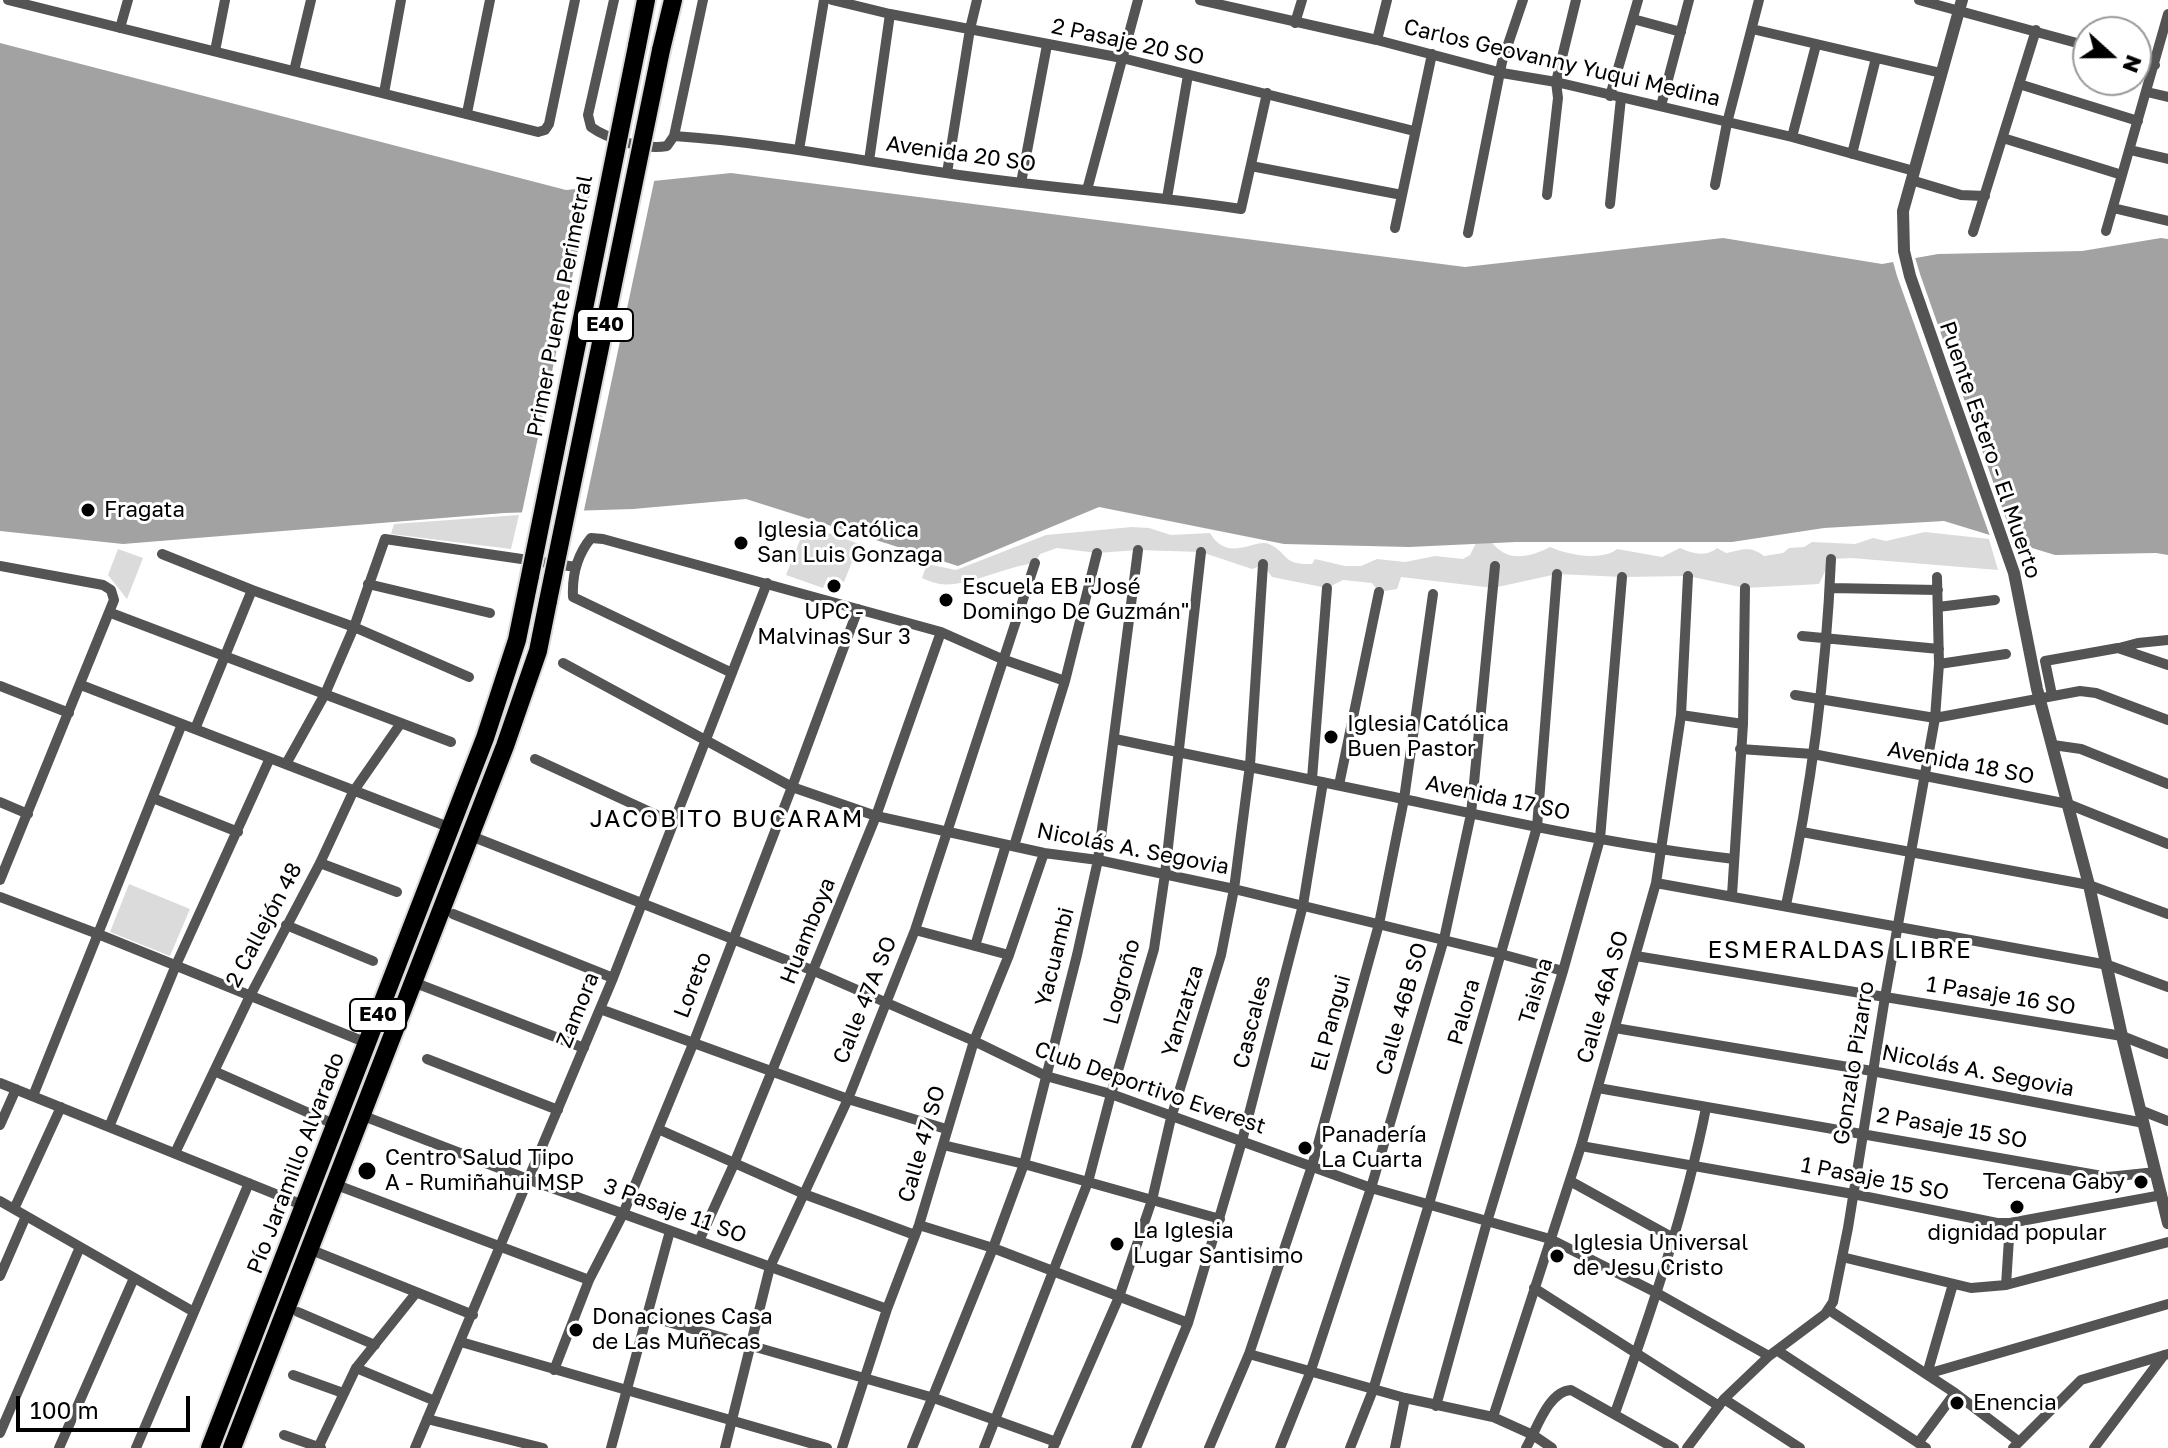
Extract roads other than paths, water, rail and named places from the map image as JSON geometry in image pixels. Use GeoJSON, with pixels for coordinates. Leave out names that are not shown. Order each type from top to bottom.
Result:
{"type":"FeatureCollection","features":[{"type":"Feature","properties":{"kind":"highway","name":"Primer Puente Perimetral"},"geometry":{"type":"LineString","coordinates":[[530,576],[646,0]]}},
{"type":"Feature","properties":{"kind":"highway","name":"Pío Jaramillo Alvarado"},"geometry":{"type":"LineString","coordinates":[[232,1448],[471,836],[538,651],[673,0]]}},
{"type":"Feature","properties":{"kind":"highway","name":"Pío Jaramillo Alvarado"},"geometry":{"type":"LineString","coordinates":[[210,1448],[485,738],[517,640],[530,576]]}},
{"type":"Feature","properties":{"kind":"street"},"geometry":{"type":"LineString","coordinates":[[8,0],[46,5],[120,28],[538,132],[545,130],[549,124],[575,0]]}},
{"type":"Feature","properties":{"kind":"street"},"geometry":{"type":"LineString","coordinates":[[120,28],[128,0]]}},
{"type":"Feature","properties":{"kind":"street"},"geometry":{"type":"LineString","coordinates":[[215,51],[225,0]]}},
{"type":"Feature","properties":{"kind":"street"},"geometry":{"type":"LineString","coordinates":[[294,71],[311,0]]}},
{"type":"Feature","properties":{"kind":"street"},"geometry":{"type":"LineString","coordinates":[[384,93],[401,0]]}},
{"type":"Feature","properties":{"kind":"street"},"geometry":{"type":"LineString","coordinates":[[467,113],[490,0]]}},
{"type":"Feature","properties":{"kind":"street","name":"Avenida 20 SO"},"geometry":{"type":"LineString","coordinates":[[614,0],[588,115],[591,127],[600,134],[656,148],[667,146],[674,136],[1241,209],[1251,166]]}},
{"type":"Feature","properties":{"kind":"street"},"geometry":{"type":"LineString","coordinates":[[674,136],[703,0]]}},
{"type":"Feature","properties":{"kind":"street"},"geometry":{"type":"LineString","coordinates":[[799,150],[824,0]]}},
{"type":"Feature","properties":{"kind":"street","name":"2 Pasaje 20 SO"},"geometry":{"type":"LineString","coordinates":[[832,0],[1122,58],[1414,131]]}},
{"type":"Feature","properties":{"kind":"street"},"geometry":{"type":"LineString","coordinates":[[947,173],[977,0]]}},
{"type":"Feature","properties":{"kind":"street"},"geometry":{"type":"LineString","coordinates":[[1087,190],[1138,0]]}},
{"type":"Feature","properties":{"kind":"street","name":"Carlos Geovanny Yuqui Medina"},"geometry":{"type":"LineString","coordinates":[[1203,0],[1377,40],[1502,73],[1556,82],[1792,137],[1852,154],[1961,195],[1985,196]]}},
{"type":"Feature","properties":{"kind":"street"},"geometry":{"type":"LineString","coordinates":[[1295,23],[1302,0]]}},
{"type":"Feature","properties":{"kind":"street"},"geometry":{"type":"LineString","coordinates":[[1377,40],[1387,0]]}},
{"type":"Feature","properties":{"kind":"street"},"geometry":{"type":"LineString","coordinates":[[1468,233],[1503,58],[1523,0]]}},
{"type":"Feature","properties":{"kind":"street"},"geometry":{"type":"LineString","coordinates":[[1547,195],[1558,98],[1556,82],[1576,0]]}},
{"type":"Feature","properties":{"kind":"street"},"geometry":{"type":"LineString","coordinates":[[1610,204],[1615,97],[1638,0]]}},
{"type":"Feature","properties":{"kind":"street"},"geometry":{"type":"LineString","coordinates":[[1661,106],[1689,0]]}},
{"type":"Feature","properties":{"kind":"street"},"geometry":{"type":"LineString","coordinates":[[1715,185],[1727,123],[1759,0]]}},
{"type":"Feature","properties":{"kind":"street"},"geometry":{"type":"LineString","coordinates":[[1919,0],[1961,5],[2072,41]]}},
{"type":"Feature","properties":{"kind":"street","name":"Puente Estero - El Muerto"},"geometry":{"type":"LineString","coordinates":[[1961,5],[1903,211],[1904,251],[1910,276],[2014,573],[2168,1223]]}},
{"type":"Feature","properties":{"kind":"street"},"geometry":{"type":"LineString","coordinates":[[869,161],[890,14]]}},
{"type":"Feature","properties":{"kind":"street"},"geometry":{"type":"LineString","coordinates":[[2152,75],[2166,32],[2168,14]]}},
{"type":"Feature","properties":{"kind":"street"},"geometry":{"type":"LineString","coordinates":[[1633,19],[1681,32]]}},
{"type":"Feature","properties":{"kind":"street"},"geometry":{"type":"LineString","coordinates":[[1752,29],[1941,73]]}},
{"type":"Feature","properties":{"kind":"street"},"geometry":{"type":"LineString","coordinates":[[1973,232],[2036,30]]}},
{"type":"Feature","properties":{"kind":"street"},"geometry":{"type":"LineString","coordinates":[[1021,183],[1047,45]]}},
{"type":"Feature","properties":{"kind":"street"},"geometry":{"type":"LineString","coordinates":[[1792,137],[1816,45]]}},
{"type":"Feature","properties":{"kind":"street"},"geometry":{"type":"LineString","coordinates":[[1395,228],[1432,54]]}},
{"type":"Feature","properties":{"kind":"street"},"geometry":{"type":"LineString","coordinates":[[1852,154],[1876,58]]}},
{"type":"Feature","properties":{"kind":"street"},"geometry":{"type":"LineString","coordinates":[[1167,198],[1188,75]]}},
{"type":"Feature","properties":{"kind":"street"},"geometry":{"type":"LineString","coordinates":[[2019,84],[2138,121]]}},
{"type":"Feature","properties":{"kind":"street"},"geometry":{"type":"LineString","coordinates":[[1267,93],[1251,166],[1402,195]]}},
{"type":"Feature","properties":{"kind":"street"},"geometry":{"type":"LineString","coordinates":[[2106,231],[2146,96]]}},
{"type":"Feature","properties":{"kind":"street"},"geometry":{"type":"LineString","coordinates":[[2003,138],[2122,175]]}},
{"type":"Feature","properties":{"kind":"street"},"geometry":{"type":"LineString","coordinates":[[2130,150],[2168,159]]}},
{"type":"Feature","properties":{"kind":"street"},"geometry":{"type":"LineString","coordinates":[[2113,208],[2168,221]]}},
{"type":"Feature","properties":{"kind":"street"},"geometry":{"type":"LineString","coordinates":[[732,673],[573,597],[576,567],[582,548],[591,538],[603,539],[767,583],[941,632],[1002,659],[1065,681]]}},
{"type":"Feature","properties":{"kind":"street"},"geometry":{"type":"LineString","coordinates":[[286,764],[325,694],[354,627],[385,539],[576,567]]}},
{"type":"Feature","properties":{"kind":"street","name":"Yacuambi"},"geometry":{"type":"LineString","coordinates":[[912,1448],[1024,1164],[1098,860],[1138,550]]}},
{"type":"Feature","properties":{"kind":"street","name":"Logroño"},"geometry":{"type":"LineString","coordinates":[[984,1448],[1088,1182],[1154,949],[1201,552]]}},
{"type":"Feature","properties":{"kind":"street"},"geometry":{"type":"LineString","coordinates":[[975,946],[1065,681],[1097,553]]}},
{"type":"Feature","properties":{"kind":"street"},"geometry":{"type":"LineString","coordinates":[[162,554],[354,627],[469,677]]}},
{"type":"Feature","properties":{"kind":"street"},"geometry":{"type":"LineString","coordinates":[[1786,905],[1802,832],[1813,754],[1827,638],[1831,559]]}},
{"type":"Feature","properties":{"kind":"street","name":"Calle 47A SO"},"geometry":{"type":"LineString","coordinates":[[725,1448],[770,1267],[848,1099],[915,930],[1035,563]]}},
{"type":"Feature","properties":{"kind":"street","name":"Yanzatza"},"geometry":{"type":"LineString","coordinates":[[1054,1445],[1119,1297],[1152,1200],[1171,1118],[1221,955],[1234,889],[1250,765],[1263,564]]}},
{"type":"Feature","properties":{"kind":"street"},"geometry":{"type":"LineString","coordinates":[[0,566],[103,585],[111,590],[114,600],[0,880]]}},
{"type":"Feature","properties":{"kind":"street","name":"Calle 46B SO"},"geometry":{"type":"LineString","coordinates":[[1280,1448],[1310,1373],[1371,1188],[1444,939],[1471,814],[1495,566]]}},
{"type":"Feature","properties":{"kind":"street","name":"Palora"},"geometry":{"type":"LineString","coordinates":[[1350,1448],[1373,1390],[1537,827],[1557,574]]}},
{"type":"Feature","properties":{"kind":"street","name":"Calle 46A SO"},"geometry":{"type":"LineString","coordinates":[[1493,1417],[1581,1146],[1656,883],[1681,715],[1688,576]]}},
{"type":"Feature","properties":{"kind":"street","name":"Taisha"},"geometry":{"type":"LineString","coordinates":[[1436,1406],[1600,839],[1622,577]]}},
{"type":"Feature","properties":{"kind":"street","name":"Gonzalo Pizarro"},"geometry":{"type":"LineString","coordinates":[[1829,1310],[1842,1257],[1935,718],[1939,664],[1937,577]]}},
{"type":"Feature","properties":{"kind":"street","name":"Zamora"},"geometry":{"type":"LineString","coordinates":[[415,1448],[613,978],[767,583]]}},
{"type":"Feature","properties":{"kind":"street"},"geometry":{"type":"LineString","coordinates":[[368,584],[490,613]]}},
{"type":"Feature","properties":{"kind":"street","name":"Cascales"},"geometry":{"type":"LineString","coordinates":[[1136,1448],[1188,1323],[1220,1219],[1303,905],[1318,780],[1327,588]]}},
{"type":"Feature","properties":{"kind":"street"},"geometry":{"type":"LineString","coordinates":[[1732,895],[1743,724],[1745,588]]}},
{"type":"Feature","properties":{"kind":"street"},"geometry":{"type":"LineString","coordinates":[[1830,588],[1938,590]]}},
{"type":"Feature","properties":{"kind":"street"},"geometry":{"type":"LineString","coordinates":[[195,729],[252,590]]}},
{"type":"Feature","properties":{"kind":"street"},"geometry":{"type":"LineString","coordinates":[[1339,785],[1379,592]]}},
{"type":"Feature","properties":{"kind":"street","name":"El Pangui"},"geometry":{"type":"LineString","coordinates":[[1209,1448],[1249,1354],[1312,1166],[1379,924],[1404,799],[1433,594]]}},
{"type":"Feature","properties":{"kind":"street"},"geometry":{"type":"LineString","coordinates":[[1938,607],[1995,600]]}},
{"type":"Feature","properties":{"kind":"street","name":"Loreto"},"geometry":{"type":"LineString","coordinates":[[554,1370],[589,1280],[623,1214],[693,1044],[858,609]]}},
{"type":"Feature","properties":{"kind":"street"},"geometry":{"type":"LineString","coordinates":[[111,613],[451,742]]}},
{"type":"Feature","properties":{"kind":"street","name":"Huamboya"},"geometry":{"type":"LineString","coordinates":[[699,1241],[734,1164],[876,816],[941,632]]}},
{"type":"Feature","properties":{"kind":"street"},"geometry":{"type":"LineString","coordinates":[[1802,636],[1939,649]]}},
{"type":"Feature","properties":{"kind":"street"},"geometry":{"type":"LineString","coordinates":[[2043,694],[2045,661],[2168,640]]}},
{"type":"Feature","properties":{"kind":"street"},"geometry":{"type":"LineString","coordinates":[[2118,648],[2168,665]]}},
{"type":"Feature","properties":{"kind":"street"},"geometry":{"type":"LineString","coordinates":[[1939,664],[2006,654]]}},
{"type":"Feature","properties":{"kind":"street","name":"Nicolás A. Segovia"},"geometry":{"type":"LineString","coordinates":[[563,663],[792,787],[876,816],[1044,853],[1098,860],[1234,889],[1563,971]]}},
{"type":"Feature","properties":{"kind":"street"},"geometry":{"type":"LineString","coordinates":[[81,685],[451,828]]}},
{"type":"Feature","properties":{"kind":"street"},"geometry":{"type":"LineString","coordinates":[[0,686],[69,713]]}},
{"type":"Feature","properties":{"kind":"street"},"geometry":{"type":"LineString","coordinates":[[1795,695],[1935,718],[2043,694],[2080,691],[2096,693],[2168,720]]}},
{"type":"Feature","properties":{"kind":"street"},"geometry":{"type":"LineString","coordinates":[[1681,715],[1743,724]]}},
{"type":"Feature","properties":{"kind":"street","name":"2 Callejón 48"},"geometry":{"type":"LineString","coordinates":[[175,1153],[353,792],[401,723]]}},
{"type":"Feature","properties":{"kind":"street"},"geometry":{"type":"LineString","coordinates":[[33,1096],[182,724]]}},
{"type":"Feature","properties":{"kind":"street","name":"Avenida 17 SO"},"geometry":{"type":"LineString","coordinates":[[1115,739],[1537,827],[1662,851],[1734,859]]}},
{"type":"Feature","properties":{"kind":"street"},"geometry":{"type":"LineString","coordinates":[[2053,745],[2081,749],[2168,784]]}},
{"type":"Feature","properties":{"kind":"street","name":"Avenida 18 SO"},"geometry":{"type":"LineString","coordinates":[[1740,749],[1813,754],[2068,804],[2168,844]]}},
{"type":"Feature","properties":{"kind":"street"},"geometry":{"type":"LineString","coordinates":[[109,1127],[176,965],[270,758]]}},
{"type":"Feature","properties":{"kind":"street"},"geometry":{"type":"LineString","coordinates":[[535,759],[674,823]]}},
{"type":"Feature","properties":{"kind":"street"},"geometry":{"type":"LineString","coordinates":[[153,798],[238,832]]}},
{"type":"Feature","properties":{"kind":"street"},"geometry":{"type":"LineString","coordinates":[[0,802],[28,814]]}},
{"type":"Feature","properties":{"kind":"street"},"geometry":{"type":"LineString","coordinates":[[1802,832],[2089,885],[2168,914]]}},
{"type":"Feature","properties":{"kind":"street","name":"Club Deportivo Everest"},"geometry":{"type":"LineString","coordinates":[[471,836],[814,971],[1046,1076],[1111,1094],[1371,1188],[1550,1239],[1774,1353],[1922,1445]]}},
{"type":"Feature","properties":{"kind":"street","name":"Calle 47 SO"},"geometry":{"type":"LineString","coordinates":[[842,1448],[887,1309],[917,1230],[974,1041],[1009,955],[1044,853]]}},
{"type":"Feature","properties":{"kind":"street"},"geometry":{"type":"LineString","coordinates":[[320,863],[397,892]]}},
{"type":"Feature","properties":{"kind":"street"},"geometry":{"type":"LineString","coordinates":[[1656,883],[2108,965],[2168,987]]}},
{"type":"Feature","properties":{"kind":"street"},"geometry":{"type":"LineString","coordinates":[[0,897],[367,1043]]}},
{"type":"Feature","properties":{"kind":"street"},"geometry":{"type":"LineString","coordinates":[[453,914],[613,978]]}},
{"type":"Feature","properties":{"kind":"street"},"geometry":{"type":"LineString","coordinates":[[286,925],[373,961]]}},
{"type":"Feature","properties":{"kind":"street"},"geometry":{"type":"LineString","coordinates":[[915,930],[1009,955]]}},
{"type":"Feature","properties":{"kind":"street","name":"1 Pasaje 16 SO"},"geometry":{"type":"LineString","coordinates":[[1636,956],[2122,1036],[2168,1054]]}},
{"type":"Feature","properties":{"kind":"street"},"geometry":{"type":"LineString","coordinates":[[413,982],[584,1048]]}},
{"type":"Feature","properties":{"kind":"street"},"geometry":{"type":"LineString","coordinates":[[600,1009],[848,1099],[946,1129]]}},
{"type":"Feature","properties":{"kind":"street","name":"Nicolás A. Segovia"},"geometry":{"type":"LineString","coordinates":[[1615,1028],[2168,1121]]}},
{"type":"Feature","properties":{"kind":"street"},"geometry":{"type":"LineString","coordinates":[[427,1059],[558,1110]]}},
{"type":"Feature","properties":{"kind":"street"},"geometry":{"type":"LineString","coordinates":[[214,1071],[336,1125]]}},
{"type":"Feature","properties":{"kind":"street"},"geometry":{"type":"LineString","coordinates":[[0,1083],[305,1206]]}},
{"type":"Feature","properties":{"kind":"street","name":"2 Pasaje 15 SO"},"geometry":{"type":"LineString","coordinates":[[1598,1088],[2161,1185]]}},
{"type":"Feature","properties":{"kind":"street"},"geometry":{"type":"LineString","coordinates":[[0,1125],[16,1089]]}},
{"type":"Feature","properties":{"kind":"street"},"geometry":{"type":"LineString","coordinates":[[14,1209],[61,1107]]}},
{"type":"Feature","properties":{"kind":"street"},"geometry":{"type":"LineString","coordinates":[[1615,1413],[1675,1239],[1695,1166],[1706,1108]]}},
{"type":"Feature","properties":{"kind":"street","name":"3 Pasaje 11 SO"},"geometry":{"type":"LineString","coordinates":[[361,1115],[530,1180],[887,1309]]}},
{"type":"Feature","properties":{"kind":"street"},"geometry":{"type":"LineString","coordinates":[[658,1129],[804,1194],[917,1230],[993,1248],[1188,1323]]}},
{"type":"Feature","properties":{"kind":"street"},"geometry":{"type":"LineString","coordinates":[[943,1145],[1024,1164],[1220,1219]]}},
{"type":"Feature","properties":{"kind":"street","name":"1 Pasaje 15 SO"},"geometry":{"type":"LineString","coordinates":[[1581,1146],[2010,1223],[2161,1185]]}},
{"type":"Feature","properties":{"kind":"street"},"geometry":{"type":"LineString","coordinates":[[1570,1181],[1675,1239]]}},
{"type":"Feature","properties":{"kind":"street"},"geometry":{"type":"LineString","coordinates":[[136,1448],[249,1183]]}},
{"type":"Feature","properties":{"kind":"street"},"geometry":{"type":"LineString","coordinates":[[334,1184],[589,1280]]}},
{"type":"Feature","properties":{"kind":"street"},"geometry":{"type":"LineString","coordinates":[[0,1201],[194,1312]]}},
{"type":"Feature","properties":{"kind":"street"},"geometry":{"type":"LineString","coordinates":[[0,1276],[26,1216]]}},
{"type":"Feature","properties":{"kind":"street"},"geometry":{"type":"LineString","coordinates":[[2006,1285],[2010,1223]]}},
{"type":"Feature","properties":{"kind":"street"},"geometry":{"type":"LineString","coordinates":[[611,1448],[670,1231]]}},
{"type":"Feature","properties":{"kind":"street"},"geometry":{"type":"LineString","coordinates":[[1842,1257],[1971,1288],[2006,1285],[2168,1242]]}},
{"type":"Feature","properties":{"kind":"street"},"geometry":{"type":"LineString","coordinates":[[0,1433],[80,1247]]}},
{"type":"Feature","properties":{"kind":"street"},"geometry":{"type":"LineString","coordinates":[[309,1249],[473,1315]]}},
{"type":"Feature","properties":{"kind":"street"},"geometry":{"type":"LineString","coordinates":[[59,1448],[134,1278]]}},
{"type":"Feature","properties":{"kind":"street"},"geometry":{"type":"LineString","coordinates":[[1927,1374],[1953,1284]]}},
{"type":"Feature","properties":{"kind":"street"},"geometry":{"type":"LineString","coordinates":[[1534,1288],[1636,1354],[1800,1448]]}},
{"type":"Feature","properties":{"kind":"street"},"geometry":{"type":"LineString","coordinates":[[284,1435],[319,1448],[356,1368],[416,1293]]}},
{"type":"Feature","properties":{"kind":"street"},"geometry":{"type":"LineString","coordinates":[[1927,1374],[2168,1304]]}},
{"type":"Feature","properties":{"kind":"street"},"geometry":{"type":"LineString","coordinates":[[1687,1448],[1722,1402],[1774,1353],[1829,1310],[1955,1393],[2016,1445],[2081,1380],[2166,1354]]}},
{"type":"Feature","properties":{"kind":"street"},"geometry":{"type":"LineString","coordinates":[[298,1312],[375,1345]]}},
{"type":"Feature","properties":{"kind":"street"},"geometry":{"type":"LineString","coordinates":[[647,1316],[934,1398],[1054,1445]]}},
{"type":"Feature","properties":{"kind":"street"},"geometry":{"type":"LineString","coordinates":[[461,1342],[827,1448]]}},
{"type":"Feature","properties":{"kind":"street"},"geometry":{"type":"LineString","coordinates":[[1249,1354],[1373,1390],[1493,1417],[1533,1435],[1552,1448]]}},
{"type":"Feature","properties":{"kind":"street"},"geometry":{"type":"LineString","coordinates":[[2094,1448],[2166,1354]]}},
{"type":"Feature","properties":{"kind":"street"},"geometry":{"type":"LineString","coordinates":[[356,1368],[435,1401]]}},
{"type":"Feature","properties":{"kind":"street"},"geometry":{"type":"LineString","coordinates":[[293,1375],[343,1393]]}},
{"type":"Feature","properties":{"kind":"street"},"geometry":{"type":"LineString","coordinates":[[1526,1448],[1553,1399],[1564,1390],[1578,1392],[1674,1448]]}},
{"type":"Feature","properties":{"kind":"street"},"geometry":{"type":"LineString","coordinates":[[1922,1445],[1955,1393]]}},
{"type":"Feature","properties":{"kind":"street"},"geometry":{"type":"LineString","coordinates":[[1395,1448],[1405,1398]]}},
{"type":"Feature","properties":{"kind":"street"},"geometry":{"type":"LineString","coordinates":[[427,1419],[543,1448]]}},
{"type":"Feature","properties":{"kind":"place","name":"Fragata"},"geometry":{"type":"Point","coordinates":[88,510]}},
{"type":"Feature","properties":{"kind":"place","name":"Iglesia Católica San Luis Gonzaga"},"geometry":{"type":"Point","coordinates":[741,543]}},
{"type":"Feature","properties":{"kind":"place","name":"UPC - Malvinas Sur 3"},"geometry":{"type":"Point","coordinates":[834,586]}},
{"type":"Feature","properties":{"kind":"place","name":"Escuela EB \"José Domingo De Guzmán\""},"geometry":{"type":"Point","coordinates":[946,600]}},
{"type":"Feature","properties":{"kind":"place","name":"Iglesia Católica Buen Pastor"},"geometry":{"type":"Point","coordinates":[1331,737]}},
{"type":"Feature","properties":{"kind":"place","name":"Panadería La Cuarta"},"geometry":{"type":"Point","coordinates":[1305,1148]}},
{"type":"Feature","properties":{"kind":"place","name":"Centro Salud Tipo A - Rumiñahui MSP"},"geometry":{"type":"Point","coordinates":[367,1171]}},
{"type":"Feature","properties":{"kind":"place","name":"Tercena Gaby"},"geometry":{"type":"Point","coordinates":[2141,1182]}},
{"type":"Feature","properties":{"kind":"place","name":"dignidad popular"},"geometry":{"type":"Point","coordinates":[2017,1207]}},
{"type":"Feature","properties":{"kind":"place","name":"La Iglesia Lugar Santisimo"},"geometry":{"type":"Point","coordinates":[1117,1244]}},
{"type":"Feature","properties":{"kind":"place","name":"Iglesia Universal de Jesu Cristo"},"geometry":{"type":"Point","coordinates":[1557,1256]}},
{"type":"Feature","properties":{"kind":"place","name":"Donaciones Casa de Las Muñecas"},"geometry":{"type":"Point","coordinates":[576,1330]}},
{"type":"Feature","properties":{"kind":"place","name":"Enencia"},"geometry":{"type":"Point","coordinates":[1957,1403]}},
{"type":"Feature","properties":{"kind":"district","name":"JACOBITO BUCARAM"},"geometry":{"type":"Point","coordinates":[727,819]}},
{"type":"Feature","properties":{"kind":"district","name":"ESMERALDAS LIBRE"},"geometry":{"type":"Point","coordinates":[1840,950]}}]}
